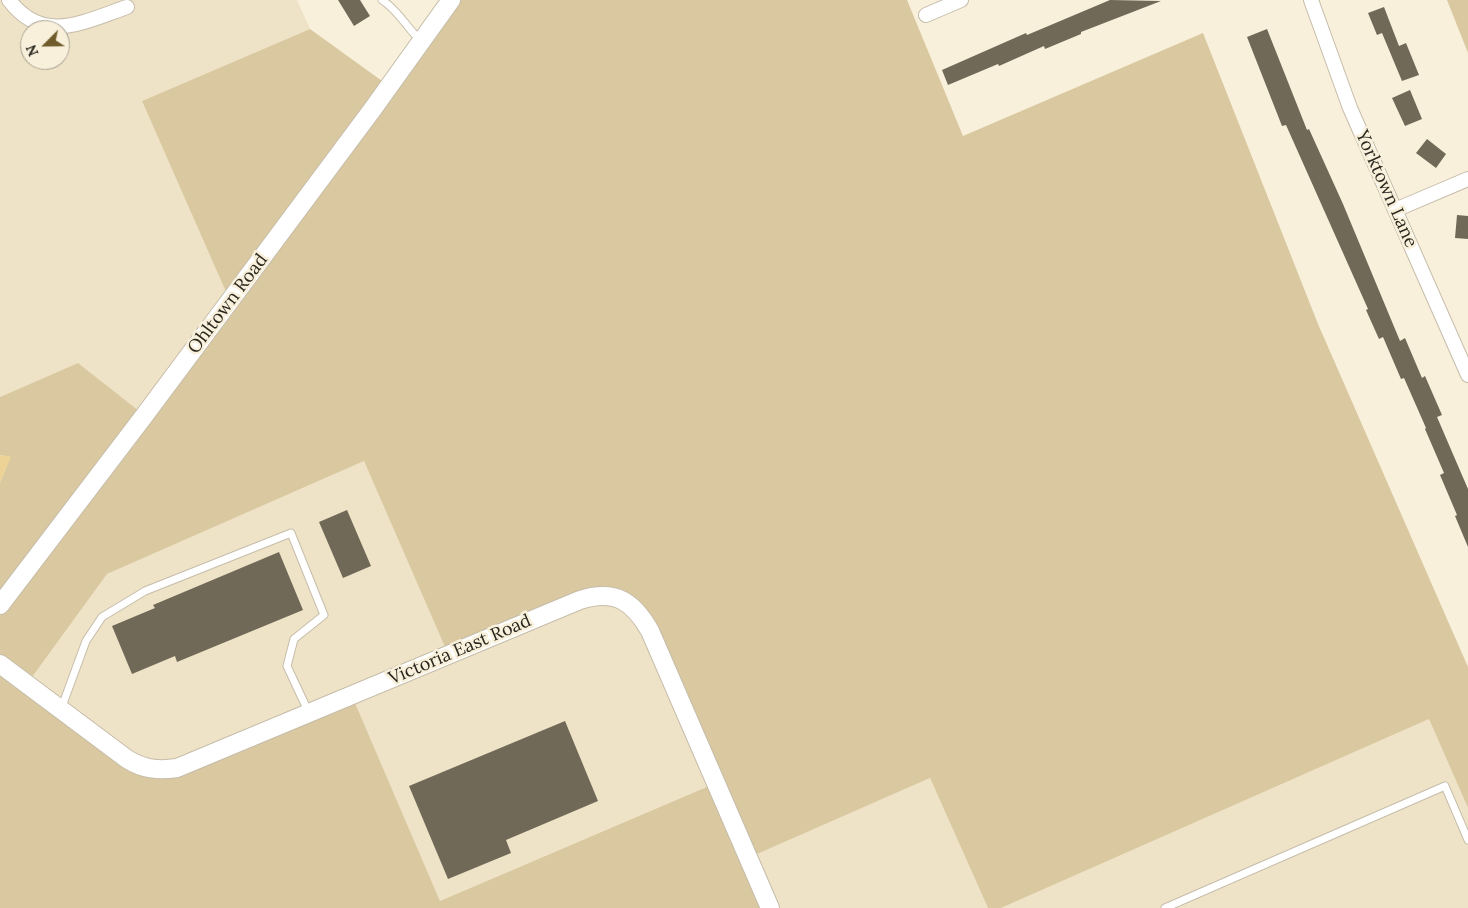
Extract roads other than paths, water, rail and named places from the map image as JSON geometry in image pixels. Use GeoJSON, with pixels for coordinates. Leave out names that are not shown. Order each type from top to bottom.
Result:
{"type":"FeatureCollection","features":[{"type":"Feature","properties":{"kind":"street"},"geometry":{"type":"LineString","coordinates":[[9,0],[18,11],[34,23],[60,28],[127,7]]}},
{"type":"Feature","properties":{"kind":"street","name":"Ohltown Road"},"geometry":{"type":"LineString","coordinates":[[0,605],[144,416],[451,0]]}},
{"type":"Feature","properties":{"kind":"street"},"geometry":{"type":"LineString","coordinates":[[926,15],[961,0]]}},
{"type":"Feature","properties":{"kind":"street","name":"Yorktown Lane"},"geometry":{"type":"LineString","coordinates":[[1311,0],[1350,108],[1468,376]]}},
{"type":"Feature","properties":{"kind":"street"},"geometry":{"type":"LineString","coordinates":[[1395,210],[1468,179]]}},
{"type":"Feature","properties":{"kind":"street","name":"Victoria East Road"},"geometry":{"type":"LineString","coordinates":[[0,664],[136,764],[149,769],[163,770],[177,768],[580,600],[601,596],[614,597],[634,608],[641,615],[650,631],[770,908]]}},
{"type":"Feature","properties":{"kind":"lane"},"geometry":{"type":"LineString","coordinates":[[382,0],[395,10],[405,25],[421,42]]}},
{"type":"Feature","properties":{"kind":"lane"},"geometry":{"type":"LineString","coordinates":[[59,708],[64,701],[86,641],[102,617],[145,591],[291,533],[324,615],[294,639],[287,666],[309,714]]}},
{"type":"Feature","properties":{"kind":"lane"},"geometry":{"type":"LineString","coordinates":[[1165,908],[1445,786],[1468,840]]}}]}
